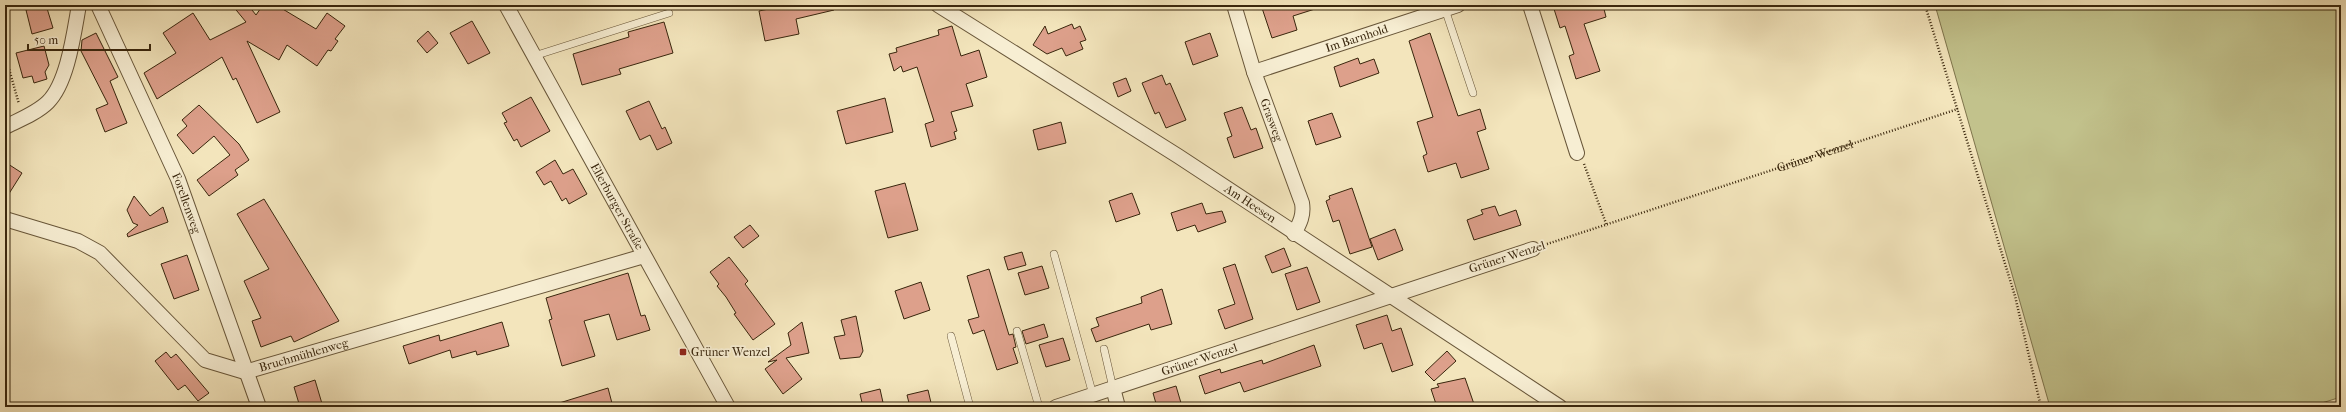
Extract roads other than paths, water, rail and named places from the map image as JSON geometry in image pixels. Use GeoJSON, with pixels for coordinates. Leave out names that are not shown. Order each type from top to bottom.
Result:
{"type":"FeatureCollection","features":[{"type":"Feature","properties":{"kind":"street"},"geometry":{"type":"LineString","coordinates":[[5,127],[49,102],[66,71],[79,5]]}},
{"type":"Feature","properties":{"kind":"street","name":"Forellenweg"},"geometry":{"type":"LineString","coordinates":[[98,5],[178,179],[245,372],[259,407]]}},
{"type":"Feature","properties":{"kind":"street","name":"Ellerburger Straße"},"geometry":{"type":"LineString","coordinates":[[506,5],[728,407]]}},
{"type":"Feature","properties":{"kind":"street","name":"Am Heesen"},"geometry":{"type":"LineString","coordinates":[[938,5],[1178,156],[1294,234],[1560,407]]}},
{"type":"Feature","properties":{"kind":"street","name":"Grasweg"},"geometry":{"type":"LineString","coordinates":[[1234,5],[1254,72],[1302,203],[1303,212],[1301,222],[1294,234]]}},
{"type":"Feature","properties":{"kind":"street"},"geometry":{"type":"LineString","coordinates":[[1530,5],[1577,153]]}},
{"type":"Feature","properties":{"kind":"street","name":"Im Barnhold"},"geometry":{"type":"LineString","coordinates":[[1254,72],[1452,7]]}},
{"type":"Feature","properties":{"kind":"street","name":"Bruchmühlenweg"},"geometry":{"type":"LineString","coordinates":[[5,219],[78,241],[100,253],[205,360],[245,372],[644,256]]}},
{"type":"Feature","properties":{"kind":"street","name":"Grüner Wenzel"},"geometry":{"type":"LineString","coordinates":[[1056,407],[1533,248]]}},
{"type":"Feature","properties":{"kind":"street"},"geometry":{"type":"LineString","coordinates":[[1112,388],[1118,407]]}},
{"type":"Feature","properties":{"kind":"lane"},"geometry":{"type":"LineString","coordinates":[[1452,7],[1473,93]]}},
{"type":"Feature","properties":{"kind":"lane"},"geometry":{"type":"LineString","coordinates":[[534,56],[669,13]]}},
{"type":"Feature","properties":{"kind":"lane"},"geometry":{"type":"LineString","coordinates":[[1054,254],[1093,395]]}},
{"type":"Feature","properties":{"kind":"lane"},"geometry":{"type":"LineString","coordinates":[[1017,331],[1039,407]]}},
{"type":"Feature","properties":{"kind":"lane"},"geometry":{"type":"LineString","coordinates":[[950,336],[970,407]]}},
{"type":"Feature","properties":{"kind":"lane"},"geometry":{"type":"LineString","coordinates":[[1104,349],[1112,388]]}},
{"type":"Feature","properties":{"kind":"place","name":"Grüner Wenzel"},"geometry":{"type":"Point","coordinates":[683,352]}}]}
